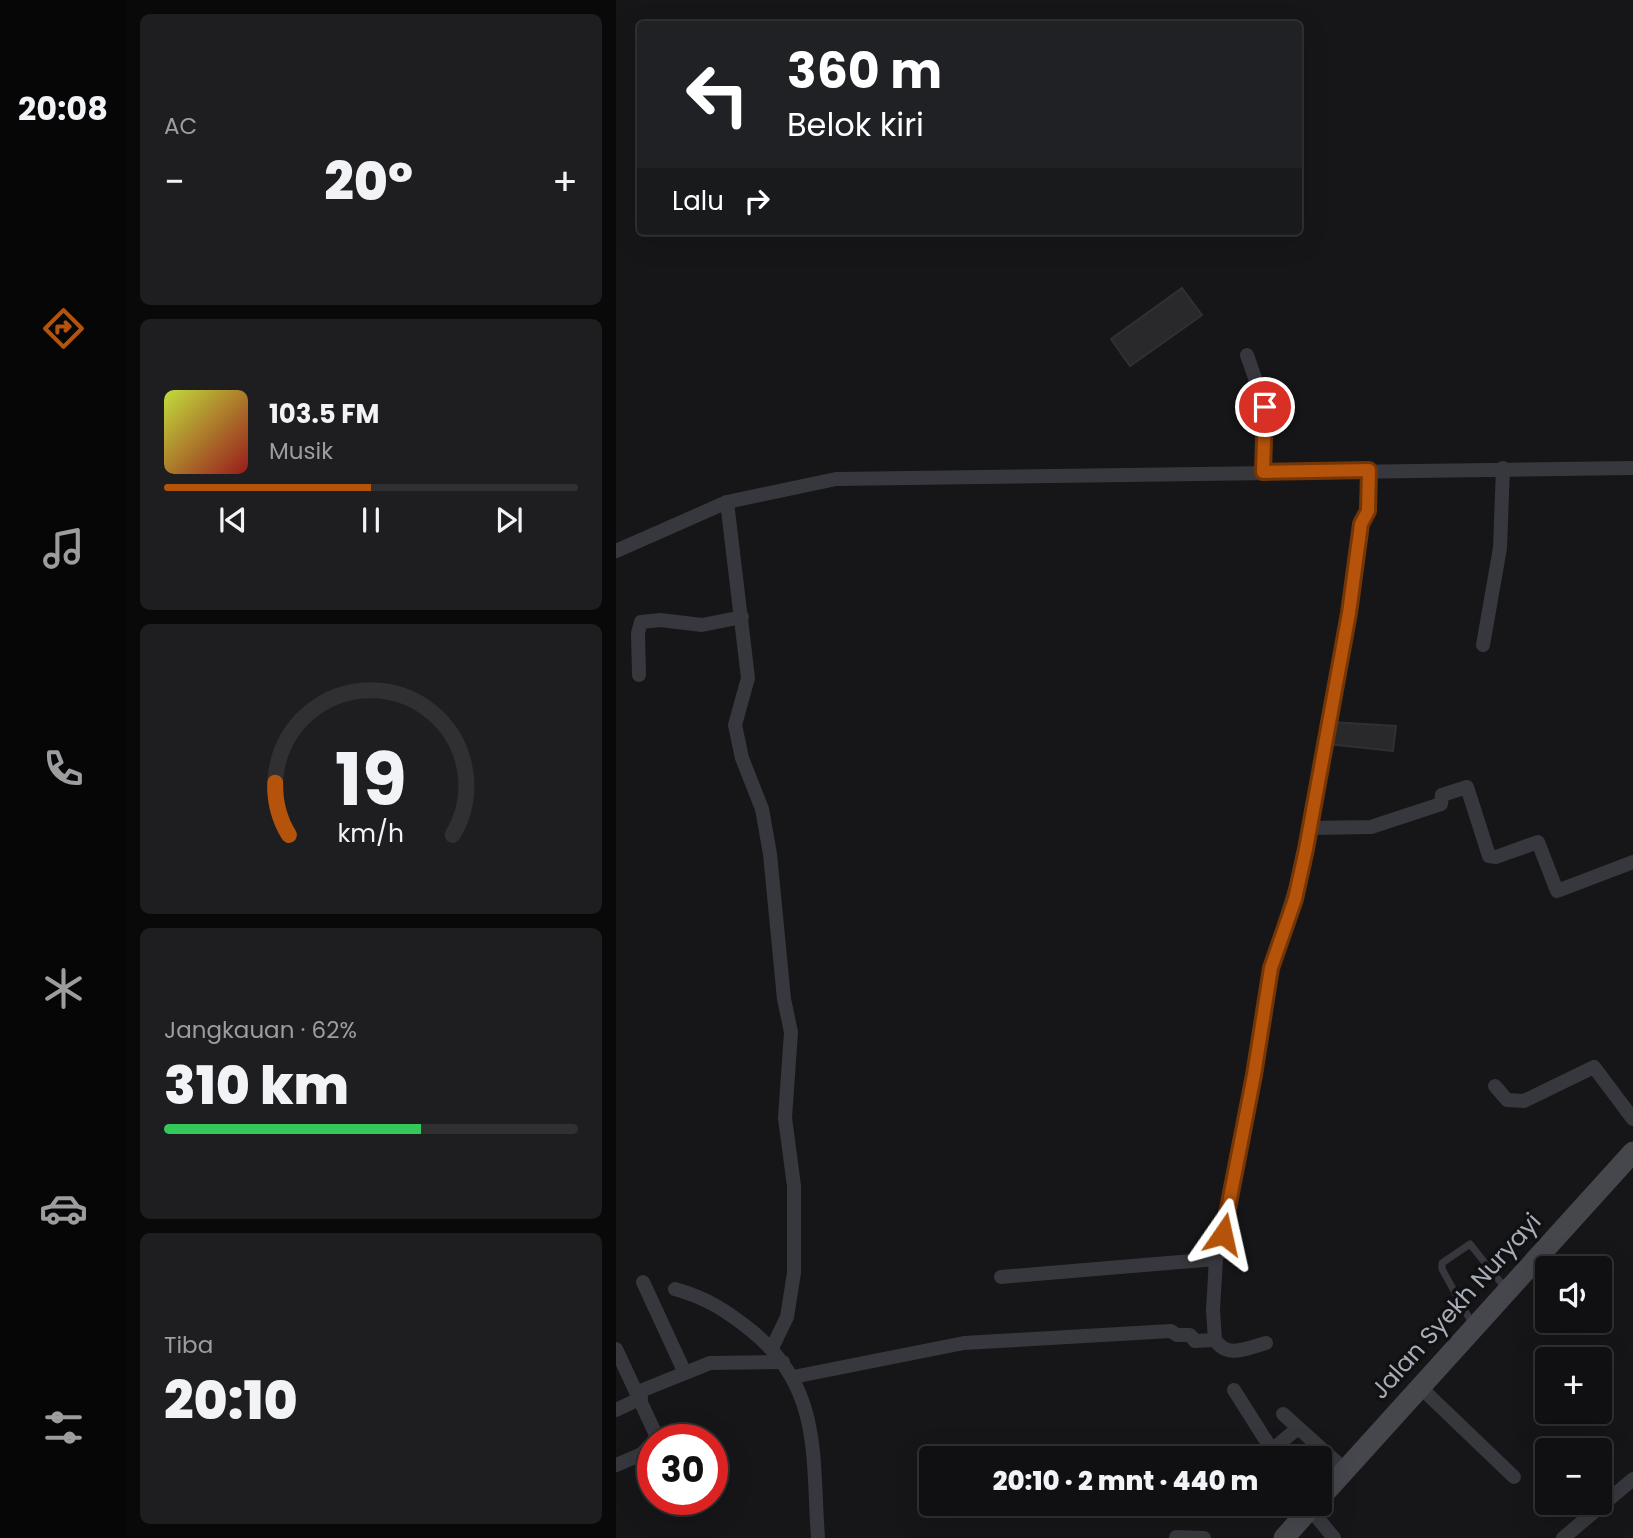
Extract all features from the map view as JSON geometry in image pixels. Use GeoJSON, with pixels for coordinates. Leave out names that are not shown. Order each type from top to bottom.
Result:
{"type":"FeatureCollection","features":[{"type":"Feature","properties":{"kind":"main road","name":"Jalan Syekh Nuryayi"},"geometry":{"type":"LineString","coordinates":[[1332,1481],[1633,1152]]}},
{"type":"Feature","properties":{"kind":"main road","name":"Jalan Syekh Nuryayi"},"geometry":{"type":"LineString","coordinates":[[1284,1538],[1302,1516]]}},
{"type":"Feature","properties":{"kind":"street"},"geometry":{"type":"LineString","coordinates":[[1247,355],[1265,407],[1263,472]]}},
{"type":"Feature","properties":{"kind":"street"},"geometry":{"type":"LineString","coordinates":[[1483,645],[1500,548],[1503,468]]}},
{"type":"Feature","properties":{"kind":"street"},"geometry":{"type":"LineString","coordinates":[[616,551],[727,502],[836,479],[1633,468]]}},
{"type":"Feature","properties":{"kind":"street"},"geometry":{"type":"LineString","coordinates":[[1266,1343],[1230,1352],[1222,1349],[1215,1340],[1213,1310],[1216,1259],[1254,1075],[1271,968],[1295,899],[1310,828],[1349,613],[1361,524],[1368,511],[1369,470]]}},
{"type":"Feature","properties":{"kind":"street"},"geometry":{"type":"LineString","coordinates":[[727,502],[748,685],[735,725],[742,758],[762,809],[770,854],[784,999],[791,1032],[785,1118],[794,1186],[794,1273],[787,1317],[772,1348]]}},
{"type":"Feature","properties":{"kind":"street"},"geometry":{"type":"LineString","coordinates":[[639,676],[638,633],[641,622],[660,620],[702,625],[742,617]]}},
{"type":"Feature","properties":{"kind":"street"},"geometry":{"type":"LineString","coordinates":[[1310,828],[1371,827],[1441,804],[1442,795],[1467,787],[1489,856],[1496,857],[1538,842],[1557,891],[1563,891],[1633,862]]}},
{"type":"Feature","properties":{"kind":"street"},"geometry":{"type":"LineString","coordinates":[[1495,1087],[1507,1100],[1524,1101],[1594,1067],[1633,1119]]}},
{"type":"Feature","properties":{"kind":"street"},"geometry":{"type":"LineString","coordinates":[[1001,1277],[1216,1259]]}},
{"type":"Feature","properties":{"kind":"street"},"geometry":{"type":"LineString","coordinates":[[643,1282],[685,1373]]}},
{"type":"Feature","properties":{"kind":"street"},"geometry":{"type":"LineString","coordinates":[[675,1289],[704,1297],[727,1310],[772,1348],[793,1377],[809,1424],[818,1538]]}},
{"type":"Feature","properties":{"kind":"street"},"geometry":{"type":"LineString","coordinates":[[793,1377],[964,1343],[1171,1331],[1177,1335],[1190,1335],[1195,1341],[1215,1340]]}},
{"type":"Feature","properties":{"kind":"street"},"geometry":{"type":"LineString","coordinates":[[616,1349],[651,1424]]}},
{"type":"Feature","properties":{"kind":"street"},"geometry":{"type":"LineString","coordinates":[[616,1410],[639,1395],[710,1363],[783,1362]]}},
{"type":"Feature","properties":{"kind":"street"},"geometry":{"type":"LineString","coordinates":[[1419,1385],[1514,1477]]}},
{"type":"Feature","properties":{"kind":"street"},"geometry":{"type":"LineString","coordinates":[[1234,1390],[1270,1446]]}},
{"type":"Feature","properties":{"kind":"street"},"geometry":{"type":"LineString","coordinates":[[1283,1414],[1343,1469]]}},
{"type":"Feature","properties":{"kind":"street"},"geometry":{"type":"LineString","coordinates":[[1282,1446],[1298,1428]]}},
{"type":"Feature","properties":{"kind":"street"},"geometry":{"type":"LineString","coordinates":[[616,1465],[637,1456]]}},
{"type":"Feature","properties":{"kind":"street"},"geometry":{"type":"LineString","coordinates":[[1563,1538],[1633,1479]]}},
{"type":"Feature","properties":{"kind":"street"},"geometry":{"type":"LineString","coordinates":[[1320,1516],[1334,1538]]}},
{"type":"Feature","properties":{"kind":"street"},"geometry":{"type":"LineString","coordinates":[[1177,1537],[1196,1535],[1204,1538]]}},
{"type":"Feature","properties":{"kind":"lane"},"geometry":{"type":"LineString","coordinates":[[1474,1325],[1442,1269],[1442,1263],[1471,1244],[1506,1290]]}},
{"type":"Feature","properties":{"kind":"building"},"geometry":{"type":"Polygon","coordinates":[[[1182,288],[1202,315],[1130,366],[1111,339],[1182,288]]]}},
{"type":"Feature","properties":{"kind":"building"},"geometry":{"type":"Polygon","coordinates":[[[1331,722],[1396,726],[1393,751],[1328,744],[1331,722]]]}},
{"type":"Feature","properties":{"kind":"route"},"geometry":{"type":"LineString","coordinates":[[1223,1234],[1254,1075],[1271,968],[1295,899],[1349,613],[1361,524],[1368,511],[1369,470],[1263,472],[1267,421],[1265,407]]}}]}
